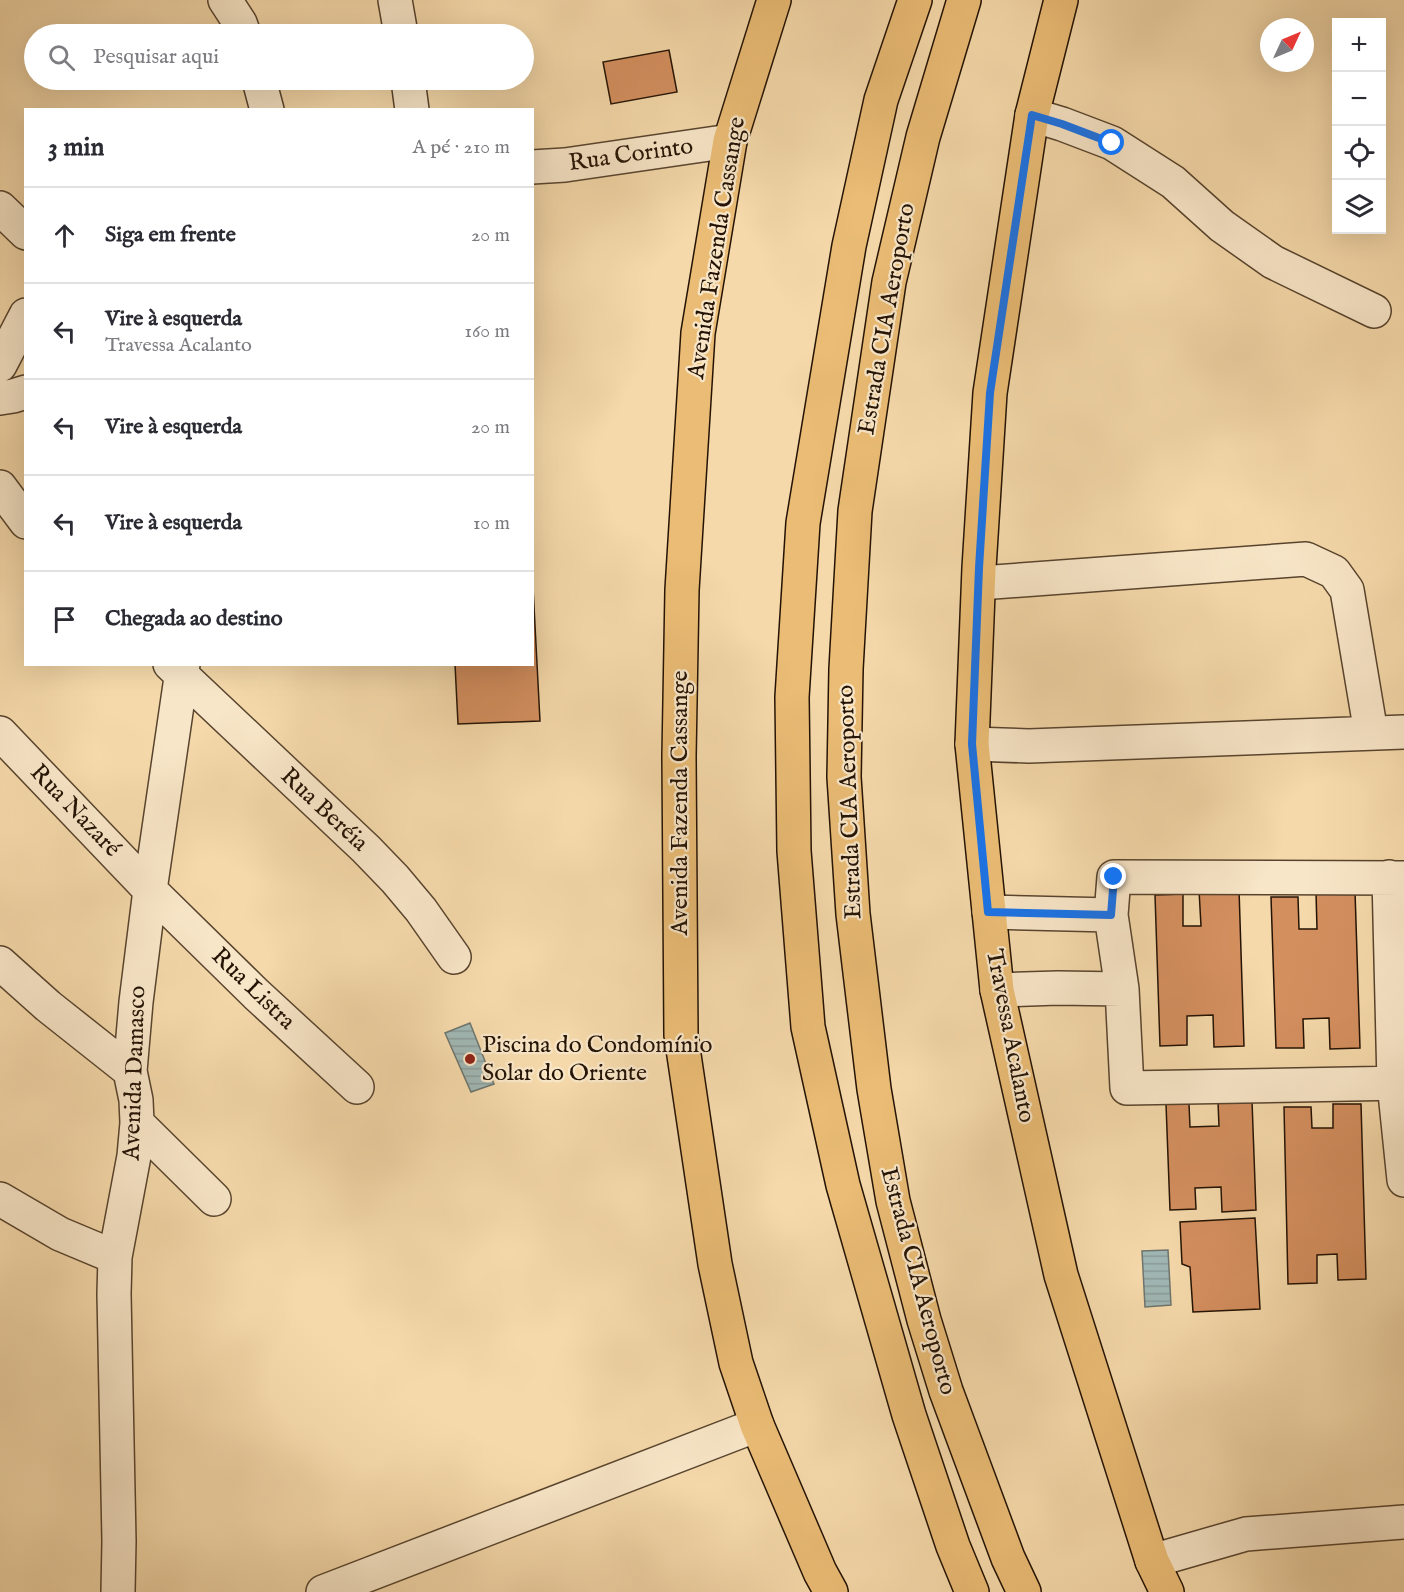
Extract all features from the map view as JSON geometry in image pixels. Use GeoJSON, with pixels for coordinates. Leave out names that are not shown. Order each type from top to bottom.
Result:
{"type":"FeatureCollection","features":[{"type":"Feature","properties":{"kind":"main road","name":"Avenida Fazenda Cassange"},"geometry":{"type":"LineString","coordinates":[[774,0],[730,141],[698,333],[682,590],[679,756],[681,1035],[714,1264],[736,1363],[757,1425],[820,1572],[831,1592]]}},
{"type":"Feature","properties":{"kind":"main road","name":"Estrada CIA Aeroporto"},"geometry":{"type":"LineString","coordinates":[[915,0],[881,100],[849,246],[803,523],[792,697],[794,851],[808,1027],[843,1185],[909,1415],[953,1546],[972,1592]]}},
{"type":"Feature","properties":{"kind":"main road","name":"Estrada CIA Aeroporto"},"geometry":{"type":"LineString","coordinates":[[964,0],[922,137],[889,282],[855,511],[846,669],[844,777],[853,914],[874,1089],[893,1201],[924,1320],[946,1392],[1008,1558],[1024,1592]]}},
{"type":"Feature","properties":{"kind":"main road","name":"Travessa Acalanto"},"geometry":{"type":"LineString","coordinates":[[1061,0],[1032,115],[990,393],[972,744],[997,990],[1061,1275],[1152,1561],[1167,1592]]}},
{"type":"Feature","properties":{"kind":"street"},"geometry":{"type":"LineString","coordinates":[[225,0],[240,24]]}},
{"type":"Feature","properties":{"kind":"street"},"geometry":{"type":"LineString","coordinates":[[395,0],[399,24]]}},
{"type":"Feature","properties":{"kind":"street"},"geometry":{"type":"LineString","coordinates":[[262,90],[266,108]]}},
{"type":"Feature","properties":{"kind":"street"},"geometry":{"type":"LineString","coordinates":[[409,90],[412,108]]}},
{"type":"Feature","properties":{"kind":"street"},"geometry":{"type":"LineString","coordinates":[[1032,115],[1112,143],[1173,182],[1222,226],[1273,262],[1374,310]]}},
{"type":"Feature","properties":{"kind":"street","name":"Rua Corinto"},"geometry":{"type":"LineString","coordinates":[[534,167],[565,165],[730,141]]}},
{"type":"Feature","properties":{"kind":"street"},"geometry":{"type":"LineString","coordinates":[[0,208],[24,231]]}},
{"type":"Feature","properties":{"kind":"street"},"geometry":{"type":"LineString","coordinates":[[0,365],[24,319]]}},
{"type":"Feature","properties":{"kind":"street"},"geometry":{"type":"LineString","coordinates":[[0,398],[24,393]]}},
{"type":"Feature","properties":{"kind":"street"},"geometry":{"type":"LineString","coordinates":[[0,488],[24,519]]}},
{"type":"Feature","properties":{"kind":"street"},"geometry":{"type":"LineString","coordinates":[[980,583],[1306,559],[1334,572],[1347,590],[1371,733]]}},
{"type":"Feature","properties":{"kind":"street","name":"Avenida Damasco"},"geometry":{"type":"LineString","coordinates":[[118,1592],[115,1257],[134,1156],[137,1123],[136,1100],[130,1071],[136,1002],[178,668]]}},
{"type":"Feature","properties":{"kind":"street","name":"Rua Beréia"},"geometry":{"type":"LineString","coordinates":[[178,668],[388,872],[421,910],[454,957]]}},
{"type":"Feature","properties":{"kind":"street"},"geometry":{"type":"LineString","coordinates":[[972,744],[1029,746],[1404,732]]}},
{"type":"Feature","properties":{"kind":"street","name":"Rua Nazaré"},"geometry":{"type":"LineString","coordinates":[[0,733],[150,890]]}},
{"type":"Feature","properties":{"kind":"street"},"geometry":{"type":"LineString","coordinates":[[1399,1083],[1127,1088],[1122,989],[1111,915],[1114,877],[1397,877],[1399,1083],[1404,1180]]}},
{"type":"Feature","properties":{"kind":"street","name":"Rua Listra"},"geometry":{"type":"LineString","coordinates":[[150,890],[256,994],[357,1086]]}},
{"type":"Feature","properties":{"kind":"street"},"geometry":{"type":"LineString","coordinates":[[988,912],[1111,915]]}},
{"type":"Feature","properties":{"kind":"street"},"geometry":{"type":"LineString","coordinates":[[0,963],[48,1006],[130,1071]]}},
{"type":"Feature","properties":{"kind":"street"},"geometry":{"type":"LineString","coordinates":[[997,990],[1058,987],[1122,989]]}},
{"type":"Feature","properties":{"kind":"street"},"geometry":{"type":"LineString","coordinates":[[137,1123],[214,1198]]}},
{"type":"Feature","properties":{"kind":"street"},"geometry":{"type":"LineString","coordinates":[[0,1198],[60,1234],[115,1257]]}},
{"type":"Feature","properties":{"kind":"street"},"geometry":{"type":"LineString","coordinates":[[323,1592],[757,1425]]}},
{"type":"Feature","properties":{"kind":"street"},"geometry":{"type":"LineString","coordinates":[[1152,1561],[1246,1534],[1404,1522]]}},
{"type":"Feature","properties":{"kind":"water","name":"Piscina do Condomínio Solar do Oriente"},"geometry":{"type":"Polygon","coordinates":[[[470,1023],[494,1084],[471,1092],[445,1033],[470,1023]]]}},
{"type":"Feature","properties":{"kind":"water"},"geometry":{"type":"Polygon","coordinates":[[[1168,1250],[1171,1305],[1145,1307],[1142,1251],[1168,1250]]]}},
{"type":"Feature","properties":{"kind":"building"},"geometry":{"type":"Polygon","coordinates":[[[669,50],[677,92],[611,104],[603,62],[669,50]]]}},
{"type":"Feature","properties":{"kind":"building"},"geometry":{"type":"Polygon","coordinates":[[[534,606],[540,721],[458,724],[455,666],[534,666],[534,606]]]}},
{"type":"Feature","properties":{"kind":"building"},"geometry":{"type":"Polygon","coordinates":[[[1239,889],[1244,1046],[1214,1047],[1213,1015],[1187,1016],[1187,1045],[1160,1046],[1155,895],[1183,894],[1183,926],[1201,926],[1199,890],[1239,889]]]}},
{"type":"Feature","properties":{"kind":"building"},"geometry":{"type":"Polygon","coordinates":[[[1355,891],[1360,1048],[1330,1049],[1329,1018],[1303,1019],[1304,1048],[1276,1048],[1271,897],[1298,897],[1299,929],[1317,929],[1316,892],[1355,891]]]}},
{"type":"Feature","properties":{"kind":"building"},"geometry":{"type":"Polygon","coordinates":[[[1252,1101],[1256,1210],[1222,1212],[1221,1187],[1195,1188],[1196,1209],[1170,1210],[1166,1104],[1189,1104],[1190,1127],[1219,1126],[1218,1102],[1252,1101]]]}},
{"type":"Feature","properties":{"kind":"building"},"geometry":{"type":"Polygon","coordinates":[[[1333,1104],[1361,1104],[1366,1279],[1338,1280],[1337,1254],[1317,1255],[1317,1283],[1288,1284],[1284,1107],[1311,1107],[1312,1128],[1333,1128],[1333,1104]]]}},
{"type":"Feature","properties":{"kind":"building"},"geometry":{"type":"Polygon","coordinates":[[[1255,1218],[1260,1309],[1193,1312],[1190,1267],[1182,1264],[1180,1222],[1255,1218]]]}},
{"type":"Feature","properties":{"kind":"place","name":"Piscina do Condomínio Solar do Oriente"},"geometry":{"type":"Point","coordinates":[470,1059]}},
{"type":"Feature","properties":{"kind":"route"},"geometry":{"type":"LineString","coordinates":[[1112,143],[1032,115],[990,393],[979,568],[972,744],[988,912],[1111,915],[1114,877]]}}]}
